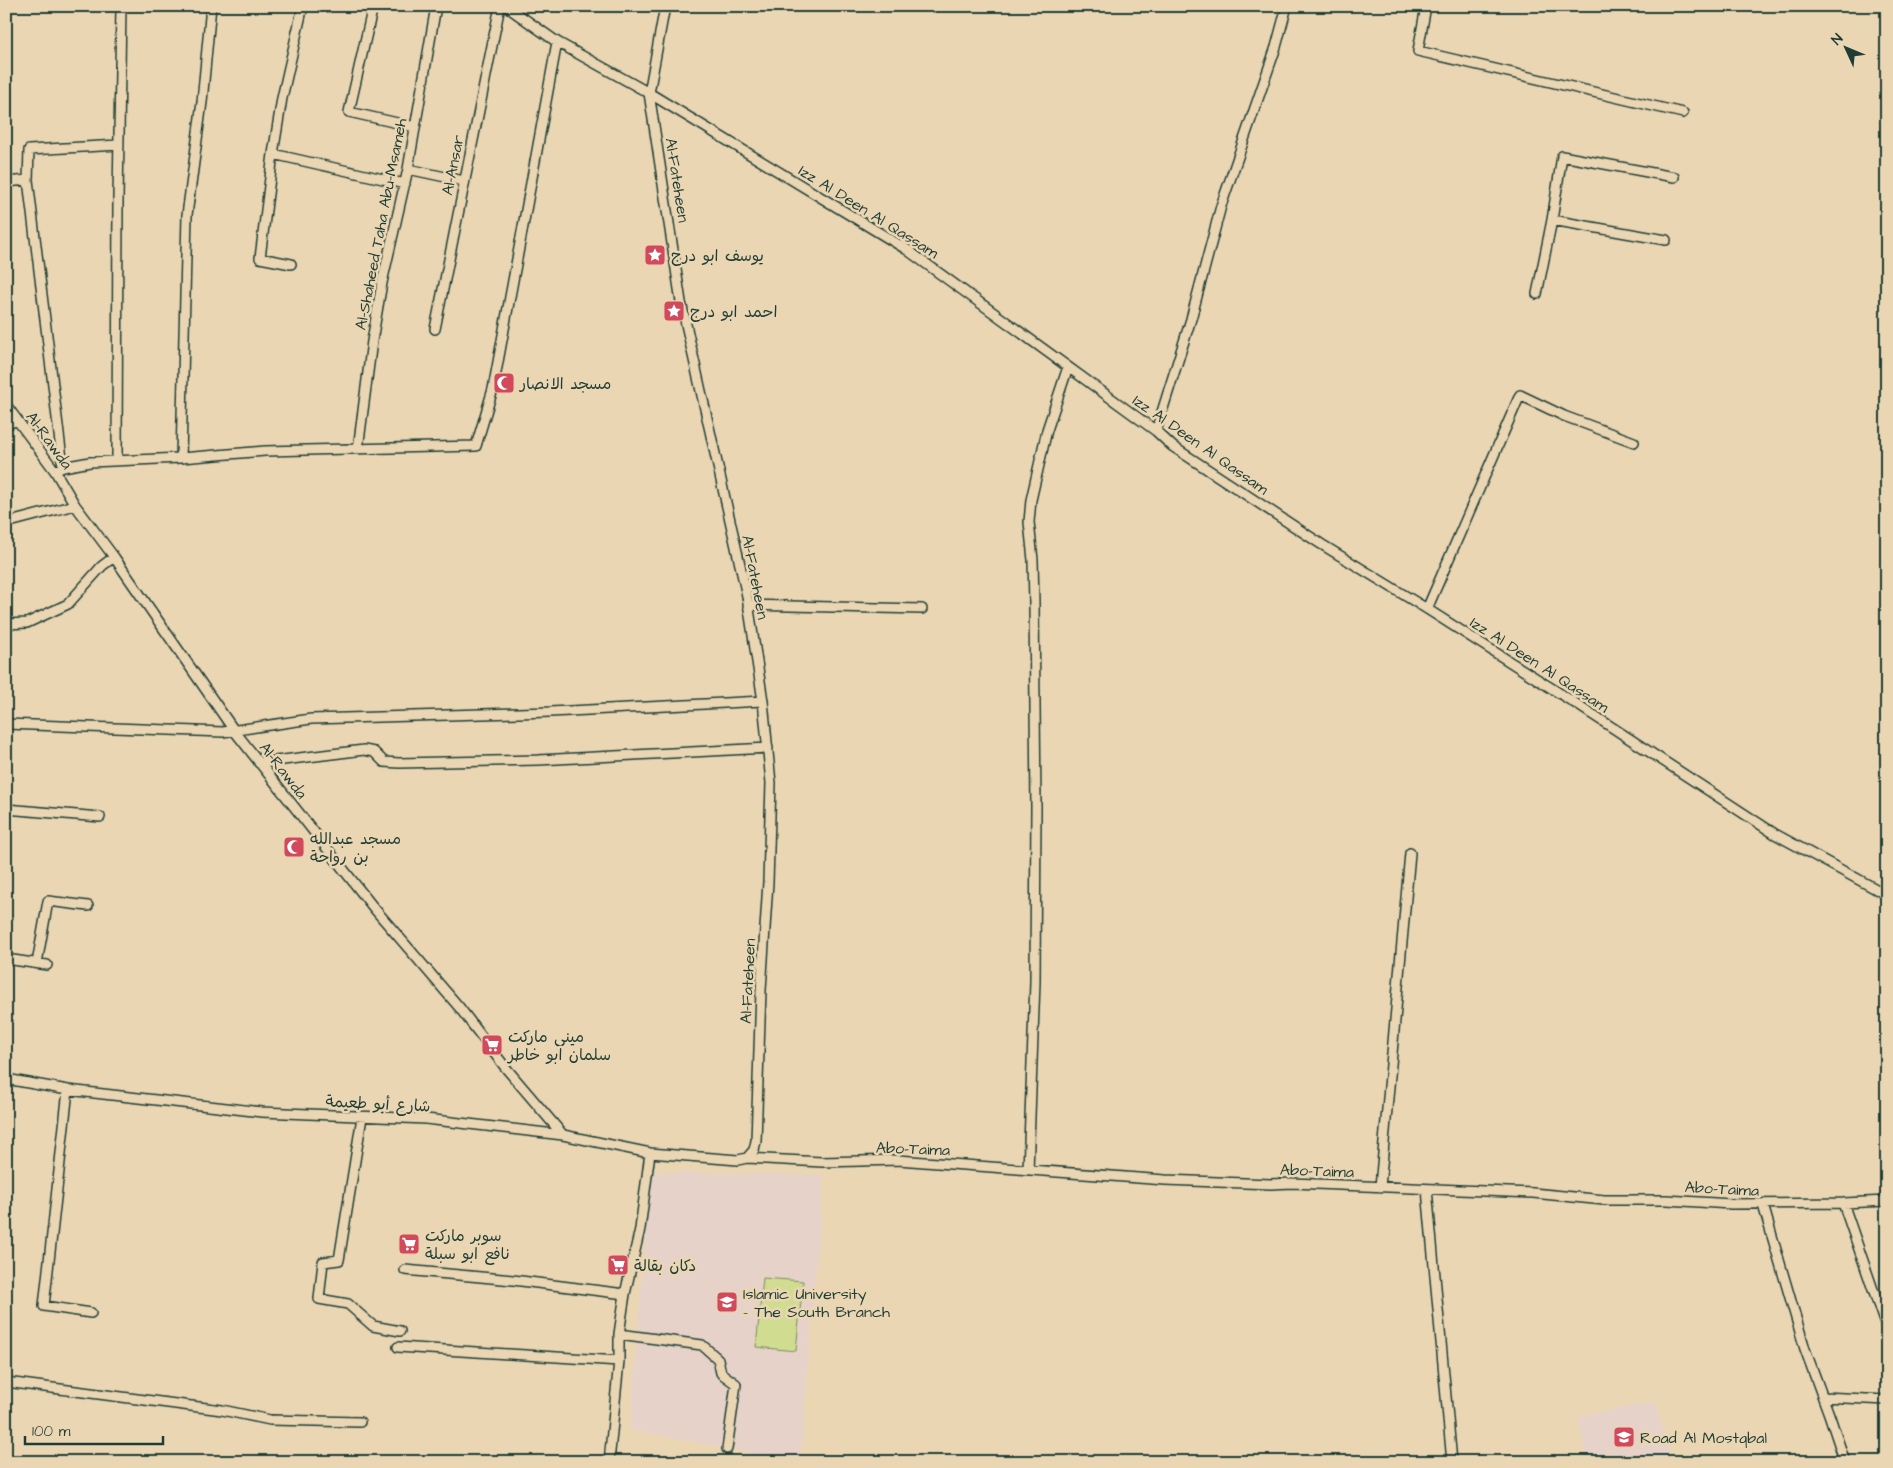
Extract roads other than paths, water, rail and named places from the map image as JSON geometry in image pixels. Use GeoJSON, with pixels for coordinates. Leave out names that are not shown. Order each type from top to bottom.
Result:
{"type":"FeatureCollection","features":[{"type":"Feature","properties":{"kind":"street"},"geometry":{"type":"LineString","coordinates":[[117,460],[118,145],[121,6]]}},
{"type":"Feature","properties":{"kind":"street"},"geometry":{"type":"LineString","coordinates":[[181,458],[187,215],[202,102],[211,6]]}},
{"type":"Feature","properties":{"kind":"street"},"geometry":{"type":"LineString","coordinates":[[291,264],[260,258],[272,154],[282,98],[303,6]]}},
{"type":"Feature","properties":{"kind":"street"},"geometry":{"type":"LineString","coordinates":[[372,6],[349,112],[415,127]]}},
{"type":"Feature","properties":{"kind":"street","name":"Al-Shaheed Taha Abu-Msameh"},"geometry":{"type":"LineString","coordinates":[[358,449],[372,341],[382,283],[408,169],[436,6]]}},
{"type":"Feature","properties":{"kind":"street","name":"Al-Ansar"},"geometry":{"type":"LineString","coordinates":[[435,329],[500,6]]}},
{"type":"Feature","properties":{"kind":"street","name":"Izz Al Deen Al Qassam"},"geometry":{"type":"LineString","coordinates":[[506,6],[557,42],[649,93],[906,249],[1156,431],[1172,446],[1321,544],[1427,609],[1775,834],[1887,895]]}},
{"type":"Feature","properties":{"kind":"street","name":"Al-Fateheen"},"geometry":{"type":"LineString","coordinates":[[665,6],[649,93],[681,302],[748,605],[763,701],[771,783],[756,1142],[754,1150],[747,1158]]}},
{"type":"Feature","properties":{"kind":"street"},"geometry":{"type":"LineString","coordinates":[[1156,431],[1191,319],[1221,206],[1276,47],[1287,6]]}},
{"type":"Feature","properties":{"kind":"street"},"geometry":{"type":"LineString","coordinates":[[1426,6],[1418,51],[1683,112]]}},
{"type":"Feature","properties":{"kind":"street"},"geometry":{"type":"LineString","coordinates":[[118,145],[29,150],[28,180],[59,469],[90,462],[181,458],[265,451],[476,446],[493,389],[557,42]]}},
{"type":"Feature","properties":{"kind":"street"},"geometry":{"type":"LineString","coordinates":[[272,154],[405,184]]}},
{"type":"Feature","properties":{"kind":"street"},"geometry":{"type":"LineString","coordinates":[[1537,294],[1552,220],[1562,156],[1674,177]]}},
{"type":"Feature","properties":{"kind":"street"},"geometry":{"type":"LineString","coordinates":[[408,169],[464,181]]}},
{"type":"Feature","properties":{"kind":"street"},"geometry":{"type":"LineString","coordinates":[[6,182],[28,180]]}},
{"type":"Feature","properties":{"kind":"street"},"geometry":{"type":"LineString","coordinates":[[1552,220],[1666,240]]}},
{"type":"Feature","properties":{"kind":"street"},"geometry":{"type":"LineString","coordinates":[[1028,1170],[1035,982],[1036,815],[1034,574],[1029,522],[1031,500],[1047,430],[1068,367]]}},
{"type":"Feature","properties":{"kind":"street"},"geometry":{"type":"LineString","coordinates":[[1427,609],[1520,395],[1564,416],[1634,442]]}},
{"type":"Feature","properties":{"kind":"street","name":"Al-Rawda"},"geometry":{"type":"LineString","coordinates":[[6,405],[59,469],[76,505],[233,729],[373,907],[459,1007],[505,1067],[563,1135]]}},
{"type":"Feature","properties":{"kind":"street"},"geometry":{"type":"LineString","coordinates":[[6,425],[17,420]]}},
{"type":"Feature","properties":{"kind":"street"},"geometry":{"type":"LineString","coordinates":[[6,523],[76,505]]}},
{"type":"Feature","properties":{"kind":"street"},"geometry":{"type":"LineString","coordinates":[[6,624],[27,623],[68,604],[102,566],[114,557]]}},
{"type":"Feature","properties":{"kind":"street"},"geometry":{"type":"LineString","coordinates":[[748,605],[922,609]]}},
{"type":"Feature","properties":{"kind":"street"},"geometry":{"type":"LineString","coordinates":[[6,724],[223,732],[233,729],[311,719],[550,712],[763,701]]}},
{"type":"Feature","properties":{"kind":"street"},"geometry":{"type":"LineString","coordinates":[[259,763],[364,750],[374,752],[384,762],[399,764],[768,748]]}},
{"type":"Feature","properties":{"kind":"street"},"geometry":{"type":"LineString","coordinates":[[6,809],[100,817]]}},
{"type":"Feature","properties":{"kind":"street"},"geometry":{"type":"LineString","coordinates":[[1380,1188],[1410,853]]}},
{"type":"Feature","properties":{"kind":"street"},"geometry":{"type":"LineString","coordinates":[[37,963],[48,901],[88,906]]}},
{"type":"Feature","properties":{"kind":"street"},"geometry":{"type":"LineString","coordinates":[[6,959],[47,965]]}},
{"type":"Feature","properties":{"kind":"street","name":"شارع أبو طعيمة"},"geometry":{"type":"LineString","coordinates":[[6,1079],[68,1090],[262,1112],[426,1119],[563,1135],[650,1153],[738,1160],[747,1158]]}},
{"type":"Feature","properties":{"kind":"street"},"geometry":{"type":"LineString","coordinates":[[68,1090],[44,1306],[91,1313]]}},
{"type":"Feature","properties":{"kind":"street"},"geometry":{"type":"LineString","coordinates":[[362,1117],[339,1260],[323,1262],[319,1299],[348,1304],[373,1326],[400,1331]]}},
{"type":"Feature","properties":{"kind":"street"},"geometry":{"type":"LineString","coordinates":[[609,1462],[619,1361],[619,1334],[625,1294],[640,1229],[650,1153]]}},
{"type":"Feature","properties":{"kind":"street","name":"Abo-Taima"},"geometry":{"type":"LineString","coordinates":[[747,1158],[822,1162],[898,1160],[1165,1180],[1533,1193],[1604,1200],[1667,1200],[1763,1205],[1843,1204],[1886,1201]]}},
{"type":"Feature","properties":{"kind":"street"},"geometry":{"type":"LineString","coordinates":[[1886,1201],[1887,1188]]}},
{"type":"Feature","properties":{"kind":"street"},"geometry":{"type":"LineString","coordinates":[[1427,1189],[1452,1462]]}},
{"type":"Feature","properties":{"kind":"street"},"geometry":{"type":"LineString","coordinates":[[1843,1204],[1887,1330]]}},
{"type":"Feature","properties":{"kind":"street"},"geometry":{"type":"LineString","coordinates":[[1763,1205],[1805,1349],[1845,1462]]}},
{"type":"Feature","properties":{"kind":"street"},"geometry":{"type":"LineString","coordinates":[[405,1270],[513,1280],[625,1294]]}},
{"type":"Feature","properties":{"kind":"street"},"geometry":{"type":"LineString","coordinates":[[619,1334],[702,1345],[718,1359],[721,1373],[736,1384],[727,1449]]}},
{"type":"Feature","properties":{"kind":"street"},"geometry":{"type":"LineString","coordinates":[[398,1347],[619,1361]]}},
{"type":"Feature","properties":{"kind":"street"},"geometry":{"type":"LineString","coordinates":[[6,1382],[222,1410],[270,1420],[360,1422]]}},
{"type":"Feature","properties":{"kind":"street"},"geometry":{"type":"LineString","coordinates":[[1823,1397],[1887,1400]]}},
{"type":"Feature","properties":{"kind":"place","name":"يوسف ابو درج"},"geometry":{"type":"Point","coordinates":[655,255]}},
{"type":"Feature","properties":{"kind":"place","name":"احمد ابو درج"},"geometry":{"type":"Point","coordinates":[674,311]}},
{"type":"Feature","properties":{"kind":"place","name":"مسجد الانصار"},"geometry":{"type":"Point","coordinates":[504,383]}},
{"type":"Feature","properties":{"kind":"place","name":"مسجد عبدالله بن رواحة"},"geometry":{"type":"Point","coordinates":[294,847]}},
{"type":"Feature","properties":{"kind":"place","name":"ميني ماركت سلمان ابو خاطر"},"geometry":{"type":"Point","coordinates":[492,1045]}},
{"type":"Feature","properties":{"kind":"place","name":"سوبر ماركت نافع ابو سبلة"},"geometry":{"type":"Point","coordinates":[409,1244]}},
{"type":"Feature","properties":{"kind":"place","name":"دكان بقالة"},"geometry":{"type":"Point","coordinates":[618,1265]}},
{"type":"Feature","properties":{"kind":"place","name":"Islamic University - The South Branch"},"geometry":{"type":"Point","coordinates":[727,1302]}},
{"type":"Feature","properties":{"kind":"place","name":"Road Al Mostqbal"},"geometry":{"type":"Point","coordinates":[1624,1437]}}]}
